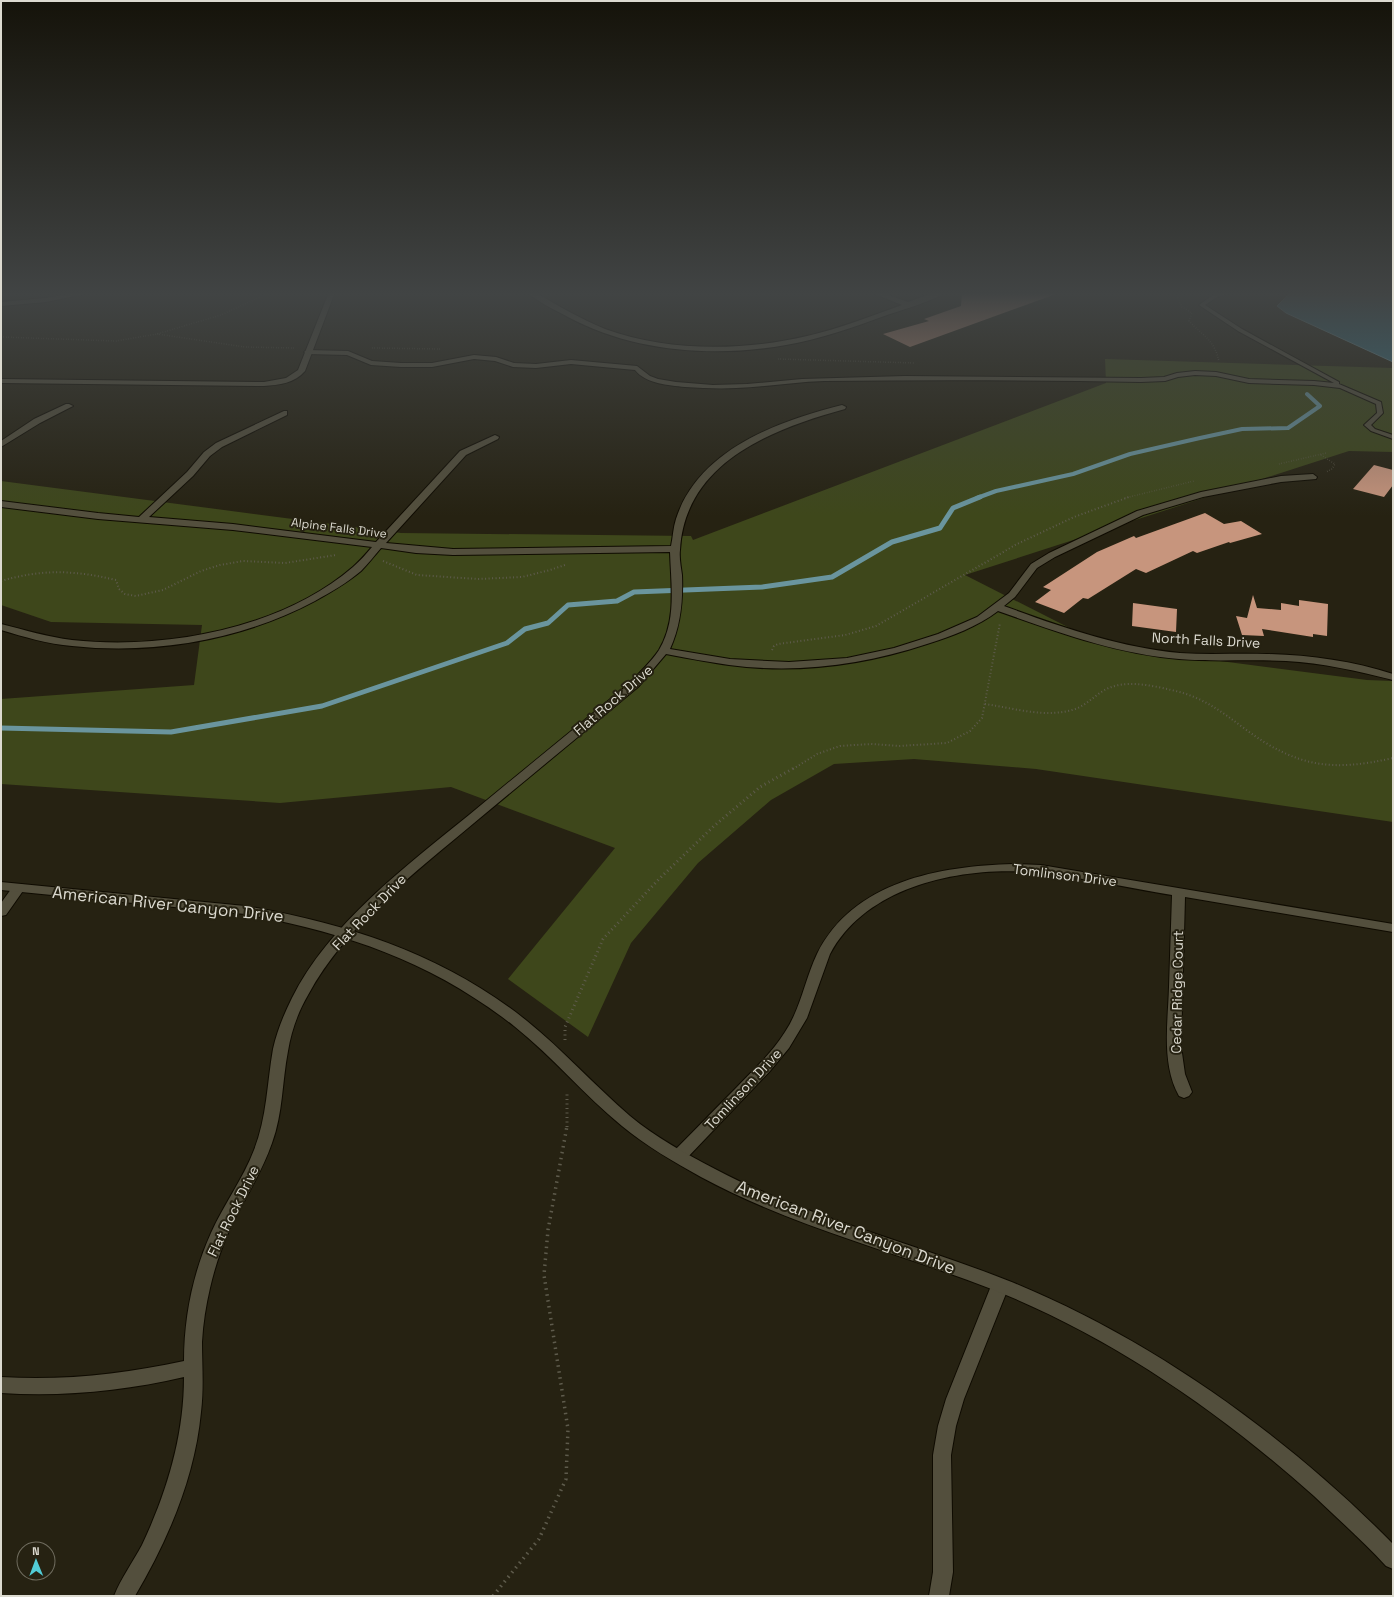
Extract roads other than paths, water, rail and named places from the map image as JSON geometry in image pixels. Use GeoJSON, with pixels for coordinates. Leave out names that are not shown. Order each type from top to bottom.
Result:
{"type":"FeatureCollection","features":[{"type":"Feature","properties":{"kind":"street"},"geometry":{"type":"LineString","coordinates":[[1,381],[264,384],[284,381],[297,376],[302,367]]}},
{"type":"Feature","properties":{"kind":"street"},"geometry":{"type":"LineString","coordinates":[[1,445],[37,421],[69,406]]}},
{"type":"Feature","properties":{"kind":"street","name":"Flat Rock Drive"},"geometry":{"type":"LineString","coordinates":[[124,1596],[140,1572],[165,1516],[183,1464],[192,1414],[194,1324],[202,1282],[216,1241],[253,1171],[266,1139],[275,1108],[281,1048],[290,1018],[303,990],[321,963],[385,892],[655,665],[665,651],[676,622],[678,597],[675,549],[683,510],[691,494],[702,478],[717,464],[744,445],[782,426],[842,407]]}},
{"type":"Feature","properties":{"kind":"street"},"geometry":{"type":"LineString","coordinates":[[141,520],[190,474],[207,454],[219,445],[284,413]]}},
{"type":"Feature","properties":{"kind":"street"},"geometry":{"type":"LineString","coordinates":[[1,627],[46,639],[73,644],[107,645],[164,642],[206,636],[250,625],[298,607],[343,581],[371,554],[463,452],[496,437]]}},
{"type":"Feature","properties":{"kind":"street"},"geometry":{"type":"LineString","coordinates":[[665,651],[759,664],[789,665],[847,662],[896,651],[936,638],[981,618],[998,607],[1012,595],[1034,566],[1052,555],[1140,513],[1201,496],[1266,482],[1281,479],[1312,477]]}},
{"type":"Feature","properties":{"kind":"street","name":"Alpine Falls Drive"},"geometry":{"type":"LineString","coordinates":[[1,504],[98,516],[233,527],[416,550],[453,552],[675,549]]}},
{"type":"Feature","properties":{"kind":"street","name":"North Falls Drive"},"geometry":{"type":"LineString","coordinates":[[998,607],[1081,637],[1113,646],[1146,652],[1211,658],[1284,658],[1318,661],[1393,677]]}},
{"type":"Feature","properties":{"kind":"street","name":"Tomlinson Drive"},"geometry":{"type":"LineString","coordinates":[[679,1156],[777,1055],[802,1015],[808,1001],[815,972],[830,943],[852,917],[882,896],[898,888],[936,875],[969,869],[998,867],[1049,870],[1393,928]]}},
{"type":"Feature","properties":{"kind":"street","name":"American River Canyon Drive"},"geometry":{"type":"LineString","coordinates":[[1,886],[245,910],[286,917],[348,932],[410,955],[440,970],[482,995],[522,1025],[629,1123],[679,1156],[772,1203],[1000,1286],[1041,1303],[1089,1326],[1161,1368],[1234,1417],[1305,1475],[1378,1543],[1393,1559]]}},
{"type":"Feature","properties":{"kind":"street"},"geometry":{"type":"LineString","coordinates":[[1,912],[19,888]]}},
{"type":"Feature","properties":{"kind":"street","name":"Cedar Ridge Court"},"geometry":{"type":"LineString","coordinates":[[1179,891],[1174,1046],[1178,1074],[1184,1092]]}},
{"type":"Feature","properties":{"kind":"street"},"geometry":{"type":"LineString","coordinates":[[939,1596],[943,1572],[942,1455],[947,1426],[955,1399],[1000,1286]]}},
{"type":"Feature","properties":{"kind":"street"},"geometry":{"type":"LineString","coordinates":[[1,1385],[23,1387],[74,1387],[152,1377],[194,1367]]}},
{"type":"Feature","properties":{"kind":"lane"},"geometry":{"type":"LineString","coordinates":[[621,367],[637,368],[639,373],[665,382],[703,386],[748,387],[793,381],[942,377],[1141,380],[1165,379],[1195,372],[1216,374],[1249,381],[1314,383],[1341,386]]}},
{"type":"Feature","properties":{"kind":"lane"},"geometry":{"type":"LineString","coordinates":[[1306,367],[1341,386],[1379,403],[1380,413],[1367,425],[1374,430],[1393,436]]}},
{"type":"Feature","properties":{"kind":"waterway"},"geometry":{"type":"LineString","coordinates":[[977,498],[996,491],[1073,474],[1130,454],[1200,438],[1242,429],[1288,428],[1320,406],[1307,394]]}},
{"type":"Feature","properties":{"kind":"waterway"},"geometry":{"type":"LineString","coordinates":[[1,728],[171,732],[322,706],[507,643],[525,629],[548,623],[568,605],[617,601],[634,592],[762,587],[832,577],[892,542],[940,528],[953,508],[980,497]]}}]}
